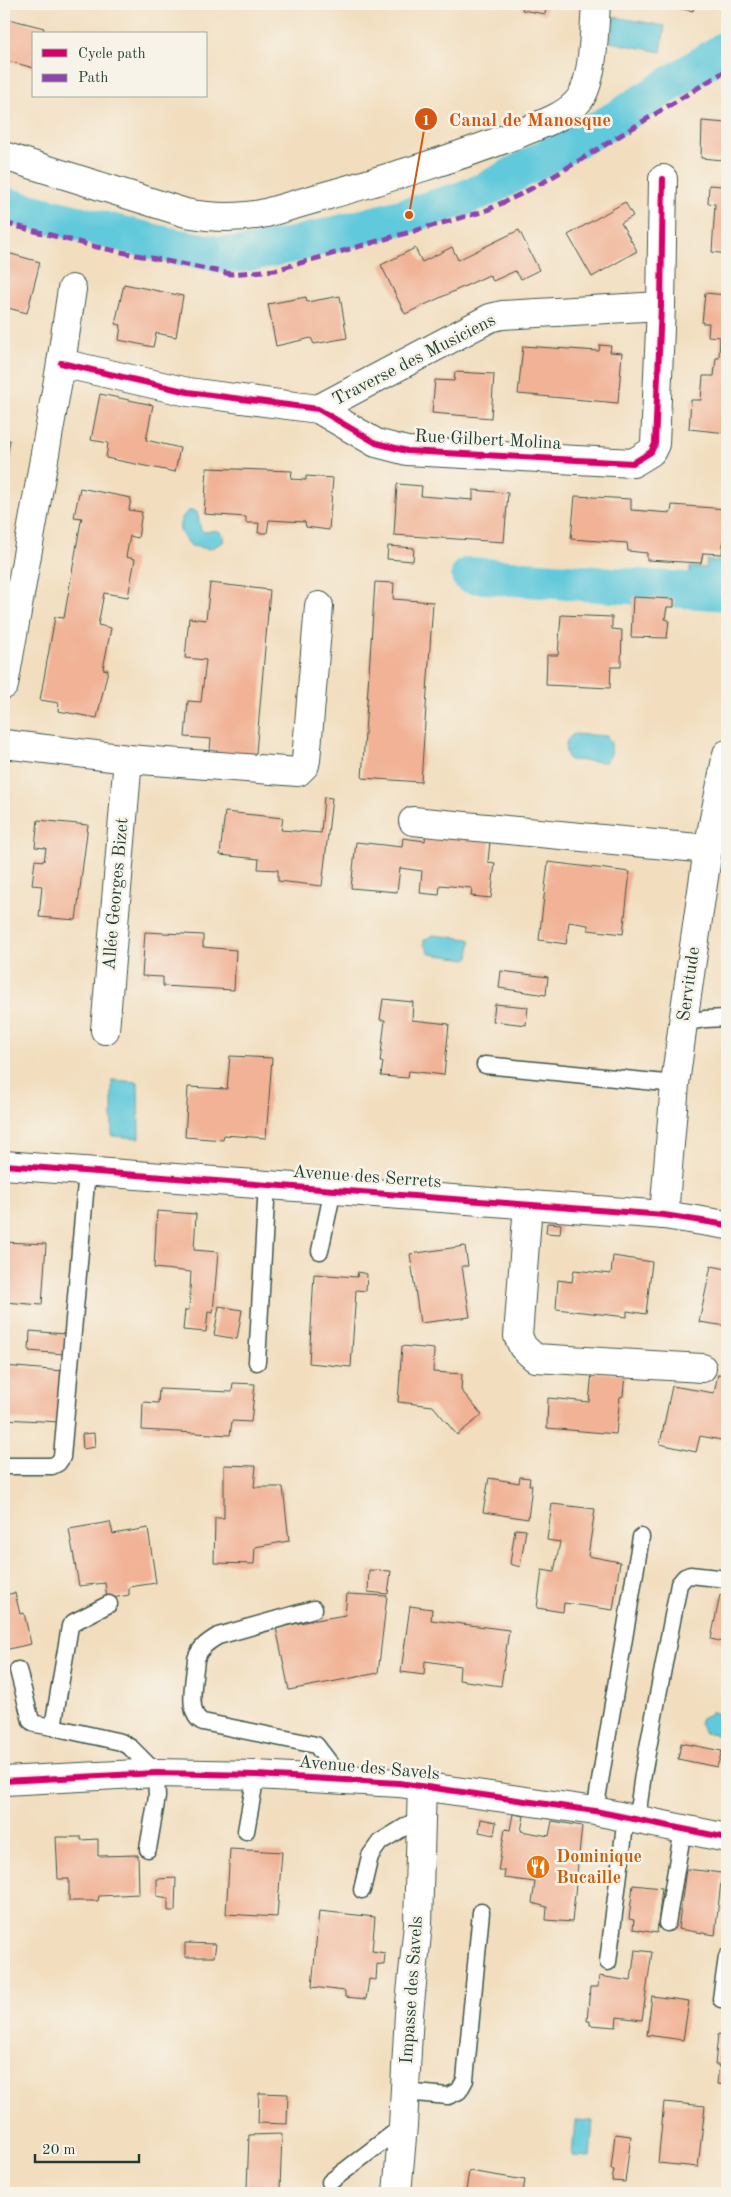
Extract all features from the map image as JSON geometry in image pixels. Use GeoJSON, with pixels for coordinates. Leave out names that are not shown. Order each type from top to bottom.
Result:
{"type":"FeatureCollection","features":[{"type":"Feature","properties":{"kind":"street"},"geometry":{"type":"LineString","coordinates":[[4,156],[186,213],[216,218],[248,217],[384,179],[485,147],[550,121],[578,102],[584,92],[589,76],[596,4]]}},
{"type":"Feature","properties":{"kind":"street","name":"Rue Gilbert Molina"},"geometry":{"type":"LineString","coordinates":[[61,363],[188,392],[318,410],[376,443],[407,451],[633,463],[651,452],[655,444],[661,306],[663,179]]}},
{"type":"Feature","properties":{"kind":"street"},"geometry":{"type":"LineString","coordinates":[[4,685],[61,363],[72,289]]}},
{"type":"Feature","properties":{"kind":"street","name":"Traverse des Musiciens"},"geometry":{"type":"LineString","coordinates":[[318,410],[490,318],[502,315],[661,306]]}},
{"type":"Feature","properties":{"kind":"street"},"geometry":{"type":"LineString","coordinates":[[4,744],[128,759],[292,773],[302,770],[306,760],[319,606]]}},
{"type":"Feature","properties":{"kind":"street","name":"Servitude"},"geometry":{"type":"LineString","coordinates":[[664,1215],[675,1084],[683,1023],[708,849],[727,754]]}},
{"type":"Feature","properties":{"kind":"street","name":"Allée Georges Bizet"},"geometry":{"type":"LineString","coordinates":[[105,1030],[128,759]]}},
{"type":"Feature","properties":{"kind":"street"},"geometry":{"type":"LineString","coordinates":[[413,821],[708,849]]}},
{"type":"Feature","properties":{"kind":"street","name":"Avenue des Serrets"},"geometry":{"type":"LineString","coordinates":[[4,1165],[664,1215],[727,1225]]}},
{"type":"Feature","properties":{"kind":"street"},"geometry":{"type":"LineString","coordinates":[[528,1204],[518,1336],[523,1347],[535,1358],[702,1368]]}},
{"type":"Feature","properties":{"kind":"street","name":"Avenue des Savels"},"geometry":{"type":"LineString","coordinates":[[4,1781],[156,1773],[256,1774],[342,1779],[422,1786],[594,1811],[727,1838]]}},
{"type":"Feature","properties":{"kind":"street","name":"Impasse des Savels"},"geometry":{"type":"LineString","coordinates":[[398,2193],[418,1924],[422,1786]]}},
{"type":"Feature","properties":{"kind":"lane"},"geometry":{"type":"LineString","coordinates":[[683,1023],[727,1018]]}},
{"type":"Feature","properties":{"kind":"lane"},"geometry":{"type":"LineString","coordinates":[[485,1065],[675,1084]]}},
{"type":"Feature","properties":{"kind":"lane"},"geometry":{"type":"LineString","coordinates":[[4,1466],[52,1466],[58,1463],[62,1457],[87,1171]]}},
{"type":"Feature","properties":{"kind":"lane"},"geometry":{"type":"LineString","coordinates":[[257,1362],[268,1184]]}},
{"type":"Feature","properties":{"kind":"lane"},"geometry":{"type":"LineString","coordinates":[[320,1251],[333,1189]]}},
{"type":"Feature","properties":{"kind":"lane"},"geometry":{"type":"LineString","coordinates":[[594,1811],[641,1537]]}},
{"type":"Feature","properties":{"kind":"lane"},"geometry":{"type":"LineString","coordinates":[[608,1962],[631,1818],[676,1591],[685,1577],[690,1575],[727,1579]]}},
{"type":"Feature","properties":{"kind":"lane"},"geometry":{"type":"LineString","coordinates":[[52,1727],[70,1626],[74,1622],[110,1604]]}},
{"type":"Feature","properties":{"kind":"lane"},"geometry":{"type":"LineString","coordinates":[[314,1610],[218,1636],[207,1642],[196,1659],[192,1710],[196,1718],[203,1722],[316,1745],[342,1779]]}},
{"type":"Feature","properties":{"kind":"lane"},"geometry":{"type":"LineString","coordinates":[[18,1670],[31,1721],[36,1724],[121,1742],[131,1748],[156,1773],[157,1797],[148,1849]]}},
{"type":"Feature","properties":{"kind":"lane"},"geometry":{"type":"LineString","coordinates":[[246,1831],[256,1774]]}},
{"type":"Feature","properties":{"kind":"lane"},"geometry":{"type":"LineString","coordinates":[[362,1890],[370,1856],[380,1842],[421,1817]]}},
{"type":"Feature","properties":{"kind":"lane"},"geometry":{"type":"LineString","coordinates":[[667,1923],[683,1829]]}},
{"type":"Feature","properties":{"kind":"lane"},"geometry":{"type":"LineString","coordinates":[[405,2092],[448,2096],[459,2091],[465,2080],[481,1912]]}},
{"type":"Feature","properties":{"kind":"lane"},"geometry":{"type":"LineString","coordinates":[[721,1999],[727,1957]]}},
{"type":"Feature","properties":{"kind":"lane"},"geometry":{"type":"LineString","coordinates":[[330,2182],[404,2126]]}},
{"type":"Feature","properties":{"kind":"water"},"geometry":{"type":"Polygon","coordinates":[[[615,17],[665,26],[661,52],[610,42],[615,17]]]}},
{"type":"Feature","properties":{"kind":"water"},"geometry":{"type":"Polygon","coordinates":[[[192,510],[197,512],[201,530],[204,532],[214,531],[222,533],[224,536],[223,542],[210,549],[191,546],[181,533],[180,522],[186,513],[192,510]]]}},
{"type":"Feature","properties":{"kind":"water"},"geometry":{"type":"Polygon","coordinates":[[[707,560],[727,562],[727,584],[689,582],[690,567],[706,568],[707,560]]]}},
{"type":"Feature","properties":{"kind":"water"},"geometry":{"type":"Polygon","coordinates":[[[574,734],[607,736],[611,746],[611,753],[608,759],[605,762],[569,760],[566,753],[566,743],[574,734]]]}},
{"type":"Feature","properties":{"kind":"water"},"geometry":{"type":"Polygon","coordinates":[[[433,935],[469,939],[471,941],[469,957],[467,959],[430,954],[424,944],[424,940],[433,935]]]}},
{"type":"Feature","properties":{"kind":"water"},"geometry":{"type":"Polygon","coordinates":[[[112,1080],[138,1082],[139,1138],[112,1136],[112,1080]]]}},
{"type":"Feature","properties":{"kind":"water"},"geometry":{"type":"Polygon","coordinates":[[[711,1712],[727,1716],[727,1737],[704,1733],[699,1722],[701,1718],[710,1715],[711,1712]]]}},
{"type":"Feature","properties":{"kind":"water"},"geometry":{"type":"Polygon","coordinates":[[[575,2120],[593,2121],[590,2157],[572,2156],[575,2120]]]}},
{"type":"Feature","properties":{"kind":"building"},"geometry":{"type":"Polygon","coordinates":[[[4,4],[9,4],[5,18],[44,28],[43,32],[32,32],[32,67],[4,60],[4,4]]]}},
{"type":"Feature","properties":{"kind":"building"},"geometry":{"type":"Polygon","coordinates":[[[524,4],[547,4],[545,14],[522,10],[524,4]]]}},
{"type":"Feature","properties":{"kind":"building"},"geometry":{"type":"Polygon","coordinates":[[[656,4],[694,4],[693,11],[656,4]]]}},
{"type":"Feature","properties":{"kind":"building"},"geometry":{"type":"Polygon","coordinates":[[[702,121],[727,123],[727,254],[712,252],[715,204],[708,203],[709,185],[722,186],[723,160],[701,158],[702,121]]]}},
{"type":"Feature","properties":{"kind":"building"},"geometry":{"type":"Polygon","coordinates":[[[625,202],[633,216],[621,223],[637,251],[592,277],[568,235],[625,202]]]}},
{"type":"Feature","properties":{"kind":"building"},"geometry":{"type":"Polygon","coordinates":[[[519,230],[539,270],[521,279],[515,271],[493,281],[489,275],[405,314],[381,265],[415,248],[422,262],[452,247],[458,260],[519,230]]]}},
{"type":"Feature","properties":{"kind":"building"},"geometry":{"type":"Polygon","coordinates":[[[4,252],[40,262],[27,313],[4,307],[4,252]]]}},
{"type":"Feature","properties":{"kind":"building"},"geometry":{"type":"Polygon","coordinates":[[[124,284],[183,296],[176,337],[156,333],[153,347],[119,340],[121,325],[115,324],[124,284]]]}},
{"type":"Feature","properties":{"kind":"building"},"geometry":{"type":"Polygon","coordinates":[[[705,293],[727,295],[727,433],[689,429],[691,400],[701,400],[703,376],[714,376],[716,358],[719,358],[720,337],[708,336],[709,323],[702,323],[705,293]]]}},
{"type":"Feature","properties":{"kind":"building"},"geometry":{"type":"Polygon","coordinates":[[[340,296],[347,338],[314,344],[311,338],[276,346],[268,304],[306,297],[307,302],[340,296]]]}},
{"type":"Feature","properties":{"kind":"building"},"geometry":{"type":"Polygon","coordinates":[[[600,345],[611,346],[610,352],[622,353],[618,403],[518,394],[523,346],[599,351],[600,345]]]}},
{"type":"Feature","properties":{"kind":"building"},"geometry":{"type":"Polygon","coordinates":[[[455,372],[494,374],[491,418],[432,413],[435,380],[454,381],[455,372]]]}},
{"type":"Feature","properties":{"kind":"building"},"geometry":{"type":"Polygon","coordinates":[[[100,394],[153,405],[146,440],[180,448],[175,472],[106,458],[108,443],[91,440],[100,394]]]}},
{"type":"Feature","properties":{"kind":"building"},"geometry":{"type":"Polygon","coordinates":[[[4,440],[10,440],[5,474],[4,473],[4,440]]]}},
{"type":"Feature","properties":{"kind":"building"},"geometry":{"type":"Polygon","coordinates":[[[207,468],[292,471],[291,479],[306,480],[306,476],[333,478],[329,530],[306,527],[305,522],[269,520],[267,533],[258,533],[259,523],[246,523],[246,517],[204,514],[207,468]]]}},
{"type":"Feature","properties":{"kind":"building"},"geometry":{"type":"Polygon","coordinates":[[[397,484],[422,486],[421,496],[473,500],[473,490],[508,493],[504,542],[394,535],[397,484]]]}},
{"type":"Feature","properties":{"kind":"building"},"geometry":{"type":"Polygon","coordinates":[[[80,488],[131,498],[129,510],[142,512],[138,538],[130,536],[126,557],[135,559],[128,597],[104,593],[98,625],[111,628],[103,669],[108,670],[97,718],[58,711],[59,703],[40,700],[55,617],[64,618],[82,518],[74,517],[80,488]]]}},
{"type":"Feature","properties":{"kind":"building"},"geometry":{"type":"Polygon","coordinates":[[[575,496],[631,499],[631,510],[671,513],[672,505],[727,509],[727,525],[725,525],[722,554],[703,553],[701,563],[647,560],[647,553],[628,551],[627,543],[571,539],[575,496]]]}},
{"type":"Feature","properties":{"kind":"building"},"geometry":{"type":"Polygon","coordinates":[[[388,546],[414,548],[413,561],[387,559],[388,546]]]}},
{"type":"Feature","properties":{"kind":"building"},"geometry":{"type":"Polygon","coordinates":[[[375,582],[394,583],[393,599],[433,602],[421,782],[362,778],[375,582]]]}},
{"type":"Feature","properties":{"kind":"building"},"geometry":{"type":"Polygon","coordinates":[[[210,583],[270,590],[255,764],[209,760],[211,739],[185,737],[188,701],[201,702],[206,660],[185,658],[189,618],[206,620],[210,583]]]}},
{"type":"Feature","properties":{"kind":"building"},"geometry":{"type":"Polygon","coordinates":[[[633,597],[674,599],[674,607],[667,607],[665,619],[669,620],[667,638],[631,637],[633,597]]]}},
{"type":"Feature","properties":{"kind":"building"},"geometry":{"type":"Polygon","coordinates":[[[561,615],[612,617],[612,629],[622,630],[621,667],[611,667],[610,688],[546,685],[547,655],[558,655],[561,615]]]}},
{"type":"Feature","properties":{"kind":"building"},"geometry":{"type":"Polygon","coordinates":[[[324,797],[332,798],[322,886],[278,881],[278,870],[258,869],[259,859],[220,855],[225,812],[283,818],[281,830],[321,833],[324,797]]]}},
{"type":"Feature","properties":{"kind":"building"},"geometry":{"type":"Polygon","coordinates":[[[38,820],[88,825],[76,920],[39,917],[42,886],[32,885],[35,860],[44,861],[46,848],[35,847],[38,820]]]}},
{"type":"Feature","properties":{"kind":"building"},"geometry":{"type":"Polygon","coordinates":[[[426,833],[490,841],[488,862],[495,863],[491,898],[471,896],[472,888],[440,885],[439,895],[420,893],[422,871],[400,868],[397,892],[351,888],[356,842],[402,847],[403,838],[425,841],[426,833]]]}},
{"type":"Feature","properties":{"kind":"building"},"geometry":{"type":"Polygon","coordinates":[[[548,862],[630,872],[623,934],[588,930],[588,925],[569,922],[566,944],[539,940],[548,862]]]}},
{"type":"Feature","properties":{"kind":"building"},"geometry":{"type":"Polygon","coordinates":[[[145,932],[203,935],[203,947],[236,950],[234,990],[163,986],[163,977],[142,976],[145,932]]]}},
{"type":"Feature","properties":{"kind":"building"},"geometry":{"type":"Polygon","coordinates":[[[501,971],[548,977],[546,995],[499,988],[501,971]]]}},
{"type":"Feature","properties":{"kind":"building"},"geometry":{"type":"Polygon","coordinates":[[[383,999],[413,1002],[412,1020],[449,1024],[444,1075],[409,1071],[408,1078],[381,1076],[383,1062],[380,1062],[385,1020],[380,1020],[383,999]]]}},
{"type":"Feature","properties":{"kind":"building"},"geometry":{"type":"Polygon","coordinates":[[[495,1004],[528,1007],[526,1025],[493,1021],[495,1004]]]}},
{"type":"Feature","properties":{"kind":"building"},"geometry":{"type":"Polygon","coordinates":[[[230,1056],[272,1058],[266,1138],[224,1135],[223,1140],[185,1137],[188,1087],[227,1089],[230,1056]]]}},
{"type":"Feature","properties":{"kind":"building"},"geometry":{"type":"Polygon","coordinates":[[[157,1211],[196,1214],[194,1250],[218,1252],[213,1313],[208,1312],[206,1332],[183,1330],[185,1310],[189,1310],[191,1272],[154,1268],[157,1211]]]}},
{"type":"Feature","properties":{"kind":"building"},"geometry":{"type":"Polygon","coordinates":[[[547,1223],[561,1224],[560,1234],[546,1233],[547,1223]]]}},
{"type":"Feature","properties":{"kind":"building"},"geometry":{"type":"Polygon","coordinates":[[[4,1242],[46,1244],[42,1305],[4,1302],[4,1242]]]}},
{"type":"Feature","properties":{"kind":"building"},"geometry":{"type":"Polygon","coordinates":[[[465,1246],[468,1266],[462,1266],[470,1317],[420,1323],[410,1254],[465,1246]]]}},
{"type":"Feature","properties":{"kind":"building"},"geometry":{"type":"Polygon","coordinates":[[[613,1256],[652,1262],[646,1314],[627,1311],[627,1317],[556,1309],[558,1280],[572,1282],[574,1270],[611,1274],[613,1256]]]}},
{"type":"Feature","properties":{"kind":"building"},"geometry":{"type":"Polygon","coordinates":[[[711,1266],[727,1269],[727,1326],[699,1322],[711,1266]]]}},
{"type":"Feature","properties":{"kind":"building"},"geometry":{"type":"Polygon","coordinates":[[[358,1272],[367,1274],[366,1291],[356,1290],[351,1367],[309,1363],[314,1274],[357,1277],[358,1272]]]}},
{"type":"Feature","properties":{"kind":"building"},"geometry":{"type":"Polygon","coordinates":[[[219,1306],[242,1310],[237,1339],[214,1335],[219,1306]]]}},
{"type":"Feature","properties":{"kind":"building"},"geometry":{"type":"Polygon","coordinates":[[[30,1331],[65,1334],[64,1354],[29,1351],[30,1331]]]}},
{"type":"Feature","properties":{"kind":"building"},"geometry":{"type":"Polygon","coordinates":[[[402,1346],[434,1349],[433,1372],[462,1374],[461,1390],[482,1415],[457,1435],[433,1406],[398,1402],[402,1346]]]}},
{"type":"Feature","properties":{"kind":"building"},"geometry":{"type":"Polygon","coordinates":[[[4,1366],[63,1371],[60,1422],[4,1419],[4,1366]]]}},
{"type":"Feature","properties":{"kind":"building"},"geometry":{"type":"Polygon","coordinates":[[[592,1372],[625,1375],[623,1396],[620,1397],[616,1434],[547,1428],[548,1398],[589,1402],[592,1372]]]}},
{"type":"Feature","properties":{"kind":"building"},"geometry":{"type":"Polygon","coordinates":[[[718,1374],[727,1375],[727,1441],[700,1436],[696,1452],[660,1444],[672,1386],[714,1393],[718,1374]]]}},
{"type":"Feature","properties":{"kind":"building"},"geometry":{"type":"Polygon","coordinates":[[[233,1383],[255,1384],[251,1422],[232,1421],[230,1435],[142,1430],[143,1402],[158,1403],[159,1389],[232,1392],[233,1383]]]}},
{"type":"Feature","properties":{"kind":"building"},"geometry":{"type":"Polygon","coordinates":[[[94,1433],[95,1447],[83,1449],[82,1434],[94,1433]]]}},
{"type":"Feature","properties":{"kind":"building"},"geometry":{"type":"Polygon","coordinates":[[[224,1465],[256,1466],[254,1487],[283,1487],[289,1541],[255,1547],[254,1564],[214,1563],[215,1518],[224,1518],[224,1465]]]}},
{"type":"Feature","properties":{"kind":"building"},"geometry":{"type":"Polygon","coordinates":[[[520,1477],[530,1478],[529,1485],[532,1485],[528,1519],[483,1512],[489,1478],[519,1483],[520,1477]]]}},
{"type":"Feature","properties":{"kind":"building"},"geometry":{"type":"Polygon","coordinates":[[[552,1504],[595,1509],[588,1556],[620,1562],[613,1610],[564,1603],[563,1612],[537,1608],[542,1570],[554,1572],[560,1542],[547,1540],[552,1504]]]}},
{"type":"Feature","properties":{"kind":"building"},"geometry":{"type":"Polygon","coordinates":[[[110,1522],[113,1534],[148,1528],[156,1583],[129,1587],[129,1595],[107,1599],[105,1583],[79,1586],[69,1529],[110,1522]]]}},
{"type":"Feature","properties":{"kind":"building"},"geometry":{"type":"Polygon","coordinates":[[[515,1529],[526,1530],[520,1567],[510,1564],[515,1529]]]}},
{"type":"Feature","properties":{"kind":"building"},"geometry":{"type":"Polygon","coordinates":[[[369,1570],[391,1571],[388,1594],[368,1592],[369,1570]]]}},
{"type":"Feature","properties":{"kind":"building"},"geometry":{"type":"Polygon","coordinates":[[[15,1593],[20,1614],[24,1613],[31,1644],[4,1650],[4,1595],[15,1593]]]}},
{"type":"Feature","properties":{"kind":"building"},"geometry":{"type":"Polygon","coordinates":[[[347,1594],[387,1596],[378,1673],[289,1690],[276,1627],[345,1615],[347,1594]]]}},
{"type":"Feature","properties":{"kind":"building"},"geometry":{"type":"Polygon","coordinates":[[[720,1595],[727,1596],[727,1643],[711,1639],[720,1595]]]}},
{"type":"Feature","properties":{"kind":"building"},"geometry":{"type":"Polygon","coordinates":[[[410,1606],[432,1609],[431,1620],[509,1630],[501,1686],[459,1680],[460,1666],[425,1661],[424,1675],[401,1672],[410,1606]]]}},
{"type":"Feature","properties":{"kind":"building"},"geometry":{"type":"Polygon","coordinates":[[[681,1743],[722,1751],[717,1767],[678,1759],[681,1743]]]}},
{"type":"Feature","properties":{"kind":"building","name":"Dominique Bucaille"},"geometry":{"type":"Polygon","coordinates":[[[513,1814],[524,1816],[521,1831],[549,1836],[552,1821],[582,1826],[572,1922],[546,1920],[547,1907],[532,1903],[535,1882],[504,1878],[505,1871],[498,1871],[505,1829],[510,1830],[513,1814]]]}},
{"type":"Feature","properties":{"kind":"building"},"geometry":{"type":"Polygon","coordinates":[[[481,1819],[496,1822],[494,1835],[479,1832],[481,1819]]]}},
{"type":"Feature","properties":{"kind":"building"},"geometry":{"type":"Polygon","coordinates":[[[56,1837],[81,1837],[81,1840],[98,1839],[98,1856],[138,1855],[139,1894],[99,1896],[98,1901],[69,1901],[69,1879],[58,1879],[56,1837]]]}},
{"type":"Feature","properties":{"kind":"building"},"geometry":{"type":"Polygon","coordinates":[[[230,1849],[282,1852],[277,1917],[226,1914],[230,1849]]]}},
{"type":"Feature","properties":{"kind":"building"},"geometry":{"type":"Polygon","coordinates":[[[686,1869],[722,1873],[715,1935],[678,1929],[686,1869]]]}},
{"type":"Feature","properties":{"kind":"building"},"geometry":{"type":"Polygon","coordinates":[[[176,1878],[175,1911],[168,1911],[168,1898],[157,1896],[157,1879],[176,1878]]]}},
{"type":"Feature","properties":{"kind":"building"},"geometry":{"type":"Polygon","coordinates":[[[633,1885],[662,1888],[657,1933],[633,1929],[634,1920],[629,1919],[633,1885]]]}},
{"type":"Feature","properties":{"kind":"building"},"geometry":{"type":"Polygon","coordinates":[[[319,1911],[375,1917],[372,1951],[385,1953],[384,1965],[377,1964],[376,1980],[369,1979],[366,1999],[345,1997],[345,1991],[312,1987],[319,1911]]]}},
{"type":"Feature","properties":{"kind":"building"},"geometry":{"type":"Polygon","coordinates":[[[185,1943],[216,1944],[214,1957],[185,1957],[185,1943]]]}},
{"type":"Feature","properties":{"kind":"building"},"geometry":{"type":"Polygon","coordinates":[[[635,1950],[652,1952],[642,2020],[617,2017],[616,2027],[590,2025],[590,2021],[587,2021],[590,1987],[598,1987],[599,1976],[631,1981],[635,1950]]]}},
{"type":"Feature","properties":{"kind":"building"},"geometry":{"type":"Polygon","coordinates":[[[652,1996],[689,2001],[683,2040],[647,2035],[652,1996]]]}},
{"type":"Feature","properties":{"kind":"building"},"geometry":{"type":"Polygon","coordinates":[[[718,2034],[727,2035],[727,2085],[717,2084],[719,2065],[715,2065],[718,2034]]]}},
{"type":"Feature","properties":{"kind":"building"},"geometry":{"type":"Polygon","coordinates":[[[259,2093],[288,2094],[287,2124],[258,2123],[259,2093]]]}},
{"type":"Feature","properties":{"kind":"building"},"geometry":{"type":"Polygon","coordinates":[[[664,2102],[705,2106],[698,2167],[658,2163],[664,2102]]]}},
{"type":"Feature","properties":{"kind":"building"},"geometry":{"type":"Polygon","coordinates":[[[282,2134],[280,2189],[247,2188],[249,2135],[282,2134]]]}},
{"type":"Feature","properties":{"kind":"building"},"geometry":{"type":"Polygon","coordinates":[[[615,2134],[631,2136],[625,2182],[612,2181],[614,2170],[611,2169],[615,2134]]]}},
{"type":"Feature","properties":{"kind":"building"},"geometry":{"type":"Polygon","coordinates":[[[469,2171],[525,2180],[523,2193],[461,2193],[462,2190],[466,2191],[469,2171]]]}},
{"type":"Feature","properties":{"kind":"waterway"},"geometry":{"type":"LineString","coordinates":[[4,205],[163,244],[223,255],[246,254],[297,244],[409,215],[465,198],[489,188],[617,118],[727,48]]}},
{"type":"Feature","properties":{"kind":"waterway"},"geometry":{"type":"LineString","coordinates":[[469,575],[727,593]]}},
{"type":"Feature","properties":{"kind":"marked path"},"geometry":{"type":"LineString","coordinates":[[4,223],[97,247],[231,274],[275,270],[485,211],[549,179],[727,70]]}},
{"type":"Feature","properties":{"kind":"cycle path"},"geometry":{"type":"LineString","coordinates":[[61,363],[188,392],[318,409],[376,443],[407,451],[633,463],[651,452],[655,444],[661,306],[663,179]]}},
{"type":"Feature","properties":{"kind":"cycle path"},"geometry":{"type":"LineString","coordinates":[[4,1165],[664,1215],[727,1225]]}},
{"type":"Feature","properties":{"kind":"cycle path"},"geometry":{"type":"LineString","coordinates":[[4,1781],[156,1773],[256,1775],[399,1783],[595,1811],[727,1838]]}},
{"type":"Feature","properties":{"kind":"place","name":"Canal de Manosque"},"geometry":{"type":"Point","coordinates":[409,215]}},
{"type":"Feature","properties":{"kind":"place","name":"Dominique Bucaille"},"geometry":{"type":"Point","coordinates":[538,1867]}}]}
